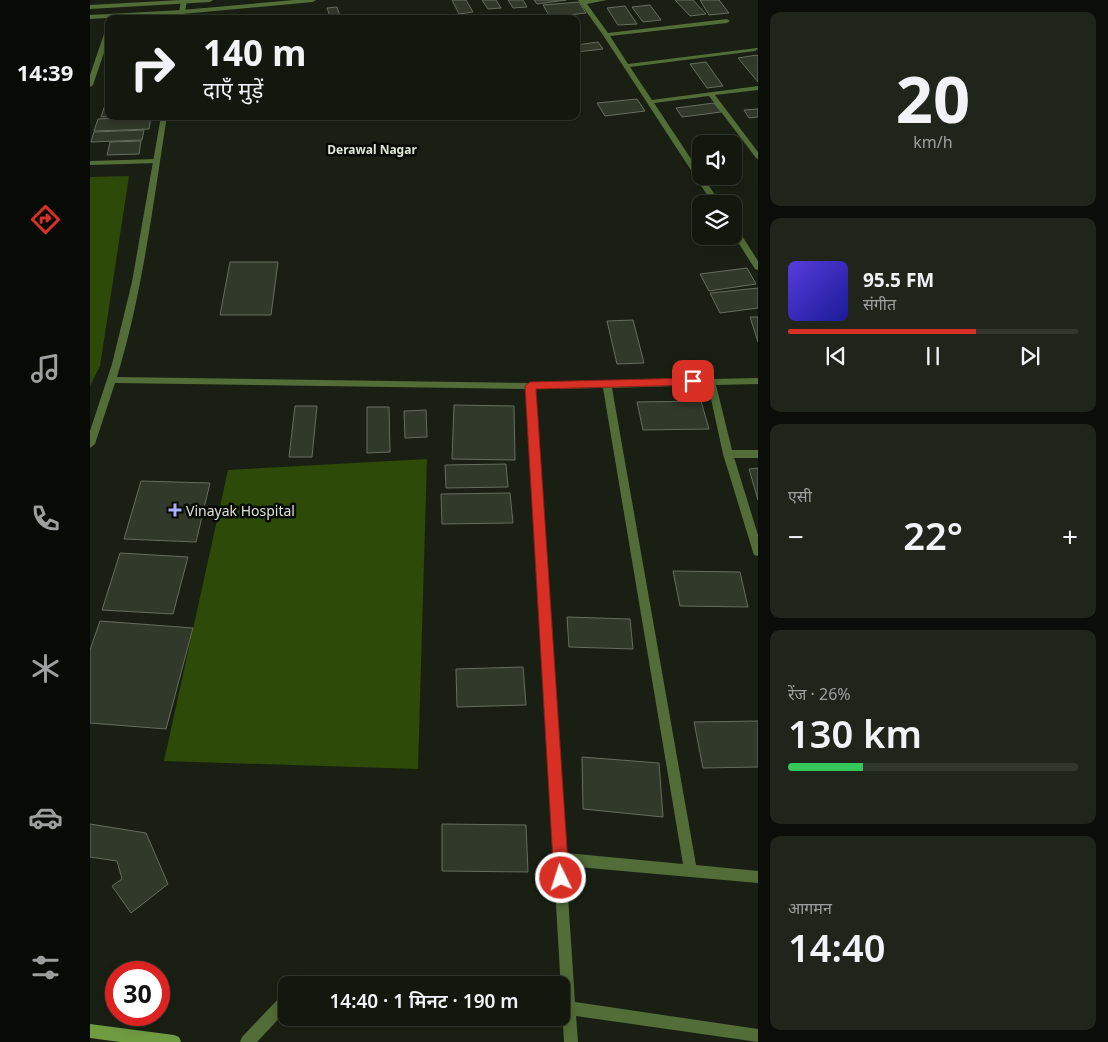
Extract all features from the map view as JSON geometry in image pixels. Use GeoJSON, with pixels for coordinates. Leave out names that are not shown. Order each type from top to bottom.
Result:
{"type":"FeatureCollection","features":[{"type":"Feature","properties":{"kind":"main road"},"geometry":{"type":"LineString","coordinates":[[90,1031],[174,1042]]}},
{"type":"Feature","properties":{"kind":"street"},"geometry":{"type":"LineString","coordinates":[[90,7],[210,0]]}},
{"type":"Feature","properties":{"kind":"street"},"geometry":{"type":"LineString","coordinates":[[140,15],[313,0]]}},
{"type":"Feature","properties":{"kind":"street"},"geometry":{"type":"LineString","coordinates":[[582,1],[604,0]]}},
{"type":"Feature","properties":{"kind":"street"},"geometry":{"type":"LineString","coordinates":[[182,15],[184,1]]}},
{"type":"Feature","properties":{"kind":"street"},"geometry":{"type":"LineString","coordinates":[[582,1],[710,195]]}},
{"type":"Feature","properties":{"kind":"street"},"geometry":{"type":"LineString","coordinates":[[90,17],[105,17]]}},
{"type":"Feature","properties":{"kind":"street"},"geometry":{"type":"LineString","coordinates":[[606,35],[727,21]]}},
{"type":"Feature","properties":{"kind":"street"},"geometry":{"type":"LineString","coordinates":[[90,85],[105,40]]}},
{"type":"Feature","properties":{"kind":"street"},"geometry":{"type":"LineString","coordinates":[[626,66],[755,49]]}},
{"type":"Feature","properties":{"kind":"street"},"geometry":{"type":"LineString","coordinates":[[650,102],[758,88]]}},
{"type":"Feature","properties":{"kind":"street"},"geometry":{"type":"LineString","coordinates":[[711,94],[758,156]]}},
{"type":"Feature","properties":{"kind":"street"},"geometry":{"type":"LineString","coordinates":[[90,444],[93,429],[112,380],[141,258],[163,120]]}},
{"type":"Feature","properties":{"kind":"street"},"geometry":{"type":"LineString","coordinates":[[90,163],[156,161]]}},
{"type":"Feature","properties":{"kind":"street"},"geometry":{"type":"LineString","coordinates":[[742,242],[758,267]]}},
{"type":"Feature","properties":{"kind":"street"},"geometry":{"type":"LineString","coordinates":[[112,380],[530,386],[758,381]]}},
{"type":"Feature","properties":{"kind":"street"},"geometry":{"type":"LineString","coordinates":[[711,381],[728,454],[755,534],[758,552]]}},
{"type":"Feature","properties":{"kind":"street"},"geometry":{"type":"LineString","coordinates":[[607,384],[691,871]]}},
{"type":"Feature","properties":{"kind":"street"},"geometry":{"type":"LineString","coordinates":[[530,386],[560,860],[564,976]]}},
{"type":"Feature","properties":{"kind":"street"},"geometry":{"type":"LineString","coordinates":[[728,454],[758,454]]}},
{"type":"Feature","properties":{"kind":"street"},"geometry":{"type":"LineString","coordinates":[[560,860],[758,877]]}},
{"type":"Feature","properties":{"kind":"street"},"geometry":{"type":"LineString","coordinates":[[247,1042],[278,1009]]}},
{"type":"Feature","properties":{"kind":"street"},"geometry":{"type":"LineString","coordinates":[[570,1009],[758,1036]]}},
{"type":"Feature","properties":{"kind":"street"},"geometry":{"type":"LineString","coordinates":[[568,1026],[571,1042]]}},
{"type":"Feature","properties":{"kind":"green space"},"geometry":{"type":"Polygon","coordinates":[[[129,176],[100,366],[90,386],[90,177],[129,176]]]}},
{"type":"Feature","properties":{"kind":"green space"},"geometry":{"type":"Polygon","coordinates":[[[427,459],[418,769],[164,761],[228,470],[427,459]]]}},
{"type":"Feature","properties":{"kind":"building"},"geometry":{"type":"Polygon","coordinates":[[[452,0],[466,0],[473,12],[459,14],[452,0]]]}},
{"type":"Feature","properties":{"kind":"building"},"geometry":{"type":"Polygon","coordinates":[[[482,0],[496,0],[501,8],[488,9],[482,0]]]}},
{"type":"Feature","properties":{"kind":"building"},"geometry":{"type":"Polygon","coordinates":[[[508,0],[523,0],[527,7],[513,8],[508,0]]]}},
{"type":"Feature","properties":{"kind":"building"},"geometry":{"type":"Polygon","coordinates":[[[534,0],[566,0],[537,4],[534,0]]]}},
{"type":"Feature","properties":{"kind":"building"},"geometry":{"type":"Polygon","coordinates":[[[675,0],[693,0],[706,14],[690,16],[675,0]]]}},
{"type":"Feature","properties":{"kind":"building"},"geometry":{"type":"Polygon","coordinates":[[[700,0],[719,0],[729,13],[709,15],[700,0]]]}},
{"type":"Feature","properties":{"kind":"building"},"geometry":{"type":"Polygon","coordinates":[[[579,2],[586,13],[549,15],[543,5],[579,2]]]}},
{"type":"Feature","properties":{"kind":"building"},"geometry":{"type":"Polygon","coordinates":[[[650,5],[661,20],[643,22],[632,7],[650,5]]]}},
{"type":"Feature","properties":{"kind":"building"},"geometry":{"type":"Polygon","coordinates":[[[625,6],[637,24],[618,25],[607,8],[625,6]]]}},
{"type":"Feature","properties":{"kind":"building"},"geometry":{"type":"Polygon","coordinates":[[[337,7],[340,15],[330,15],[327,8],[337,7]]]}},
{"type":"Feature","properties":{"kind":"building"},"geometry":{"type":"Polygon","coordinates":[[[598,42],[603,49],[580,52],[580,44],[598,42]]]}},
{"type":"Feature","properties":{"kind":"building"},"geometry":{"type":"Polygon","coordinates":[[[758,56],[758,82],[738,58],[758,56]]]}},
{"type":"Feature","properties":{"kind":"building"},"geometry":{"type":"Polygon","coordinates":[[[706,62],[723,86],[707,88],[690,64],[706,62]]]}},
{"type":"Feature","properties":{"kind":"building"},"geometry":{"type":"Polygon","coordinates":[[[637,99],[645,111],[605,116],[597,103],[637,99]]]}},
{"type":"Feature","properties":{"kind":"building"},"geometry":{"type":"Polygon","coordinates":[[[714,103],[721,112],[682,117],[676,108],[714,103]]]}},
{"type":"Feature","properties":{"kind":"building"},"geometry":{"type":"Polygon","coordinates":[[[105,105],[105,117],[101,117],[105,105]]]}},
{"type":"Feature","properties":{"kind":"building"},"geometry":{"type":"Polygon","coordinates":[[[758,109],[758,117],[749,118],[744,110],[758,109]]]}},
{"type":"Feature","properties":{"kind":"building"},"geometry":{"type":"Polygon","coordinates":[[[98,119],[150,120],[149,129],[94,131],[98,119]]]}},
{"type":"Feature","properties":{"kind":"building"},"geometry":{"type":"Polygon","coordinates":[[[144,130],[142,140],[91,142],[94,132],[144,130]]]}},
{"type":"Feature","properties":{"kind":"building"},"geometry":{"type":"Polygon","coordinates":[[[141,141],[139,154],[107,155],[110,142],[141,141]]]}},
{"type":"Feature","properties":{"kind":"building"},"geometry":{"type":"Polygon","coordinates":[[[230,262],[278,262],[271,315],[220,315],[230,262]]]}},
{"type":"Feature","properties":{"kind":"building"},"geometry":{"type":"Polygon","coordinates":[[[747,268],[756,284],[709,291],[700,274],[747,268]]]}},
{"type":"Feature","properties":{"kind":"building"},"geometry":{"type":"Polygon","coordinates":[[[758,288],[758,308],[720,313],[710,293],[758,288]]]}},
{"type":"Feature","properties":{"kind":"building"},"geometry":{"type":"Polygon","coordinates":[[[750,317],[758,317],[758,342],[750,317]]]}},
{"type":"Feature","properties":{"kind":"building"},"geometry":{"type":"Polygon","coordinates":[[[633,320],[644,363],[617,364],[607,321],[633,320]]]}},
{"type":"Feature","properties":{"kind":"building"},"geometry":{"type":"Polygon","coordinates":[[[701,401],[709,429],[643,430],[637,402],[701,401]]]}},
{"type":"Feature","properties":{"kind":"building"},"geometry":{"type":"Polygon","coordinates":[[[454,405],[514,406],[515,460],[452,459],[454,405]]]}},
{"type":"Feature","properties":{"kind":"building"},"geometry":{"type":"Polygon","coordinates":[[[295,406],[317,406],[312,457],[289,457],[295,406]]]}},
{"type":"Feature","properties":{"kind":"building"},"geometry":{"type":"Polygon","coordinates":[[[367,407],[389,407],[390,452],[367,453],[367,407]]]}},
{"type":"Feature","properties":{"kind":"building"},"geometry":{"type":"Polygon","coordinates":[[[426,410],[427,437],[405,438],[404,411],[426,410]]]}},
{"type":"Feature","properties":{"kind":"building"},"geometry":{"type":"Polygon","coordinates":[[[506,464],[508,487],[446,488],[445,465],[506,464]]]}},
{"type":"Feature","properties":{"kind":"building"},"geometry":{"type":"Polygon","coordinates":[[[758,468],[758,500],[749,469],[758,468]]]}},
{"type":"Feature","properties":{"kind":"building"},"geometry":{"type":"Polygon","coordinates":[[[141,481],[210,483],[196,542],[124,539],[141,481]]]}},
{"type":"Feature","properties":{"kind":"building"},"geometry":{"type":"Polygon","coordinates":[[[510,493],[513,523],[442,524],[441,494],[510,493]]]}},
{"type":"Feature","properties":{"kind":"building"},"geometry":{"type":"Polygon","coordinates":[[[120,553],[188,557],[173,614],[102,610],[120,553]]]}},
{"type":"Feature","properties":{"kind":"building"},"geometry":{"type":"Polygon","coordinates":[[[673,571],[740,572],[748,607],[680,606],[673,571]]]}},
{"type":"Feature","properties":{"kind":"building"},"geometry":{"type":"Polygon","coordinates":[[[567,617],[630,619],[633,649],[569,647],[567,617]]]}},
{"type":"Feature","properties":{"kind":"building"},"geometry":{"type":"Polygon","coordinates":[[[100,621],[193,628],[166,729],[90,723],[90,650],[100,621]]]}},
{"type":"Feature","properties":{"kind":"building"},"geometry":{"type":"Polygon","coordinates":[[[523,667],[526,705],[457,707],[456,669],[523,667]]]}},
{"type":"Feature","properties":{"kind":"building"},"geometry":{"type":"Polygon","coordinates":[[[758,721],[758,767],[703,768],[694,722],[758,721]]]}},
{"type":"Feature","properties":{"kind":"building"},"geometry":{"type":"Polygon","coordinates":[[[582,757],[659,763],[663,817],[583,809],[582,757]]]}},
{"type":"Feature","properties":{"kind":"building"},"geometry":{"type":"Polygon","coordinates":[[[90,824],[146,833],[168,884],[131,913],[112,886],[122,879],[117,861],[90,857],[90,824]]]}},
{"type":"Feature","properties":{"kind":"building"},"geometry":{"type":"Polygon","coordinates":[[[442,824],[526,825],[528,872],[442,871],[442,824]]]}},
{"type":"Feature","properties":{"kind":"place","name":"Vinayak Hospital"},"geometry":{"type":"Point","coordinates":[175,510]}},
{"type":"Feature","properties":{"kind":"district","name":"Derawal Nagar"},"geometry":{"type":"Point","coordinates":[372,149]}},
{"type":"Feature","properties":{"kind":"route"},"geometry":{"type":"LineString","coordinates":[[561,878],[530,386],[693,381]]}}]}
